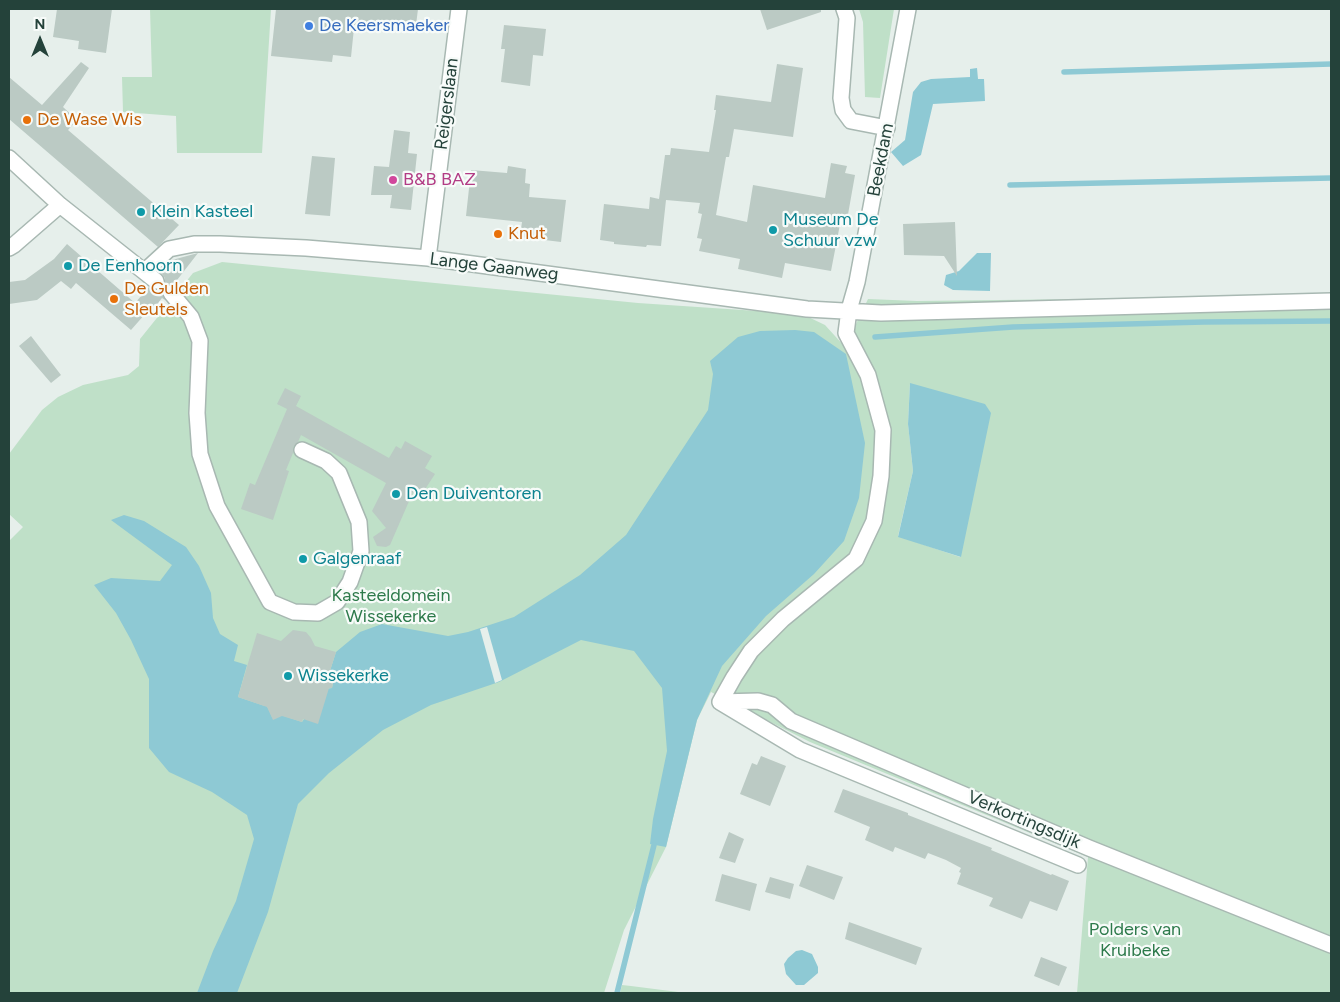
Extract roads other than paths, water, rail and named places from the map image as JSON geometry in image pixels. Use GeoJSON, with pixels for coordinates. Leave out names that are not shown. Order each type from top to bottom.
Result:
{"type":"FeatureCollection","features":[{"type":"Feature","properties":{"kind":"street","name":"Reigerslaan"},"geometry":{"type":"LineString","coordinates":[[428,258],[460,9]]}},
{"type":"Feature","properties":{"kind":"street"},"geometry":{"type":"LineString","coordinates":[[844,9],[847,18],[841,98],[843,110],[851,121],[887,128]]}},
{"type":"Feature","properties":{"kind":"street","name":"Beekdam"},"geometry":{"type":"LineString","coordinates":[[849,310],[857,282],[908,9]]}},
{"type":"Feature","properties":{"kind":"street"},"geometry":{"type":"LineString","coordinates":[[9,158],[60,205],[14,246],[9,248]]}},
{"type":"Feature","properties":{"kind":"street","name":"Lange Gaanweg"},"geometry":{"type":"LineString","coordinates":[[60,205],[151,276],[170,249],[194,244],[306,248],[428,258],[807,308],[881,312],[1331,302]]}},
{"type":"Feature","properties":{"kind":"street"},"geometry":{"type":"LineString","coordinates":[[170,293],[191,317],[200,341],[197,413],[200,454],[217,506],[270,602],[294,612],[318,613],[337,602],[350,582],[361,551],[360,522],[339,473],[326,461],[302,450]]}},
{"type":"Feature","properties":{"kind":"street"},"geometry":{"type":"LineString","coordinates":[[720,702],[751,651],[783,619],[856,559],[874,521],[881,476],[883,430],[868,375],[846,333],[849,310]]}},
{"type":"Feature","properties":{"kind":"street","name":"Verkortingsdijk"},"geometry":{"type":"LineString","coordinates":[[720,702],[758,701],[772,704],[791,721],[1089,848],[1331,946]]}},
{"type":"Feature","properties":{"kind":"street","name":"Verkortingsdijk"},"geometry":{"type":"LineString","coordinates":[[720,702],[800,750],[1078,865]]}},
{"type":"Feature","properties":{"kind":"water"},"geometry":{"type":"Polygon","coordinates":[[[977,68],[978,79],[984,79],[985,101],[933,104],[921,155],[903,166],[891,152],[905,140],[913,92],[921,82],[931,79],[970,77],[970,69],[977,68]]]}},
{"type":"Feature","properties":{"kind":"water"},"geometry":{"type":"Polygon","coordinates":[[[977,253],[991,253],[990,291],[953,290],[944,285],[946,275],[959,271],[977,253]]]}},
{"type":"Feature","properties":{"kind":"water"},"geometry":{"type":"Polygon","coordinates":[[[795,330],[814,332],[846,354],[865,443],[859,498],[844,541],[814,574],[766,616],[722,666],[697,720],[666,847],[650,844],[653,819],[667,751],[662,688],[634,651],[581,640],[499,682],[431,705],[383,730],[329,773],[298,804],[268,912],[237,993],[197,993],[213,951],[236,901],[254,839],[247,815],[212,792],[169,772],[149,748],[149,679],[116,613],[94,585],[111,578],[160,581],[172,565],[111,520],[124,515],[144,521],[186,547],[199,566],[211,593],[213,618],[220,634],[238,645],[234,661],[247,665],[238,697],[265,706],[266,704],[272,717],[276,718],[281,715],[302,722],[326,689],[332,688],[334,678],[329,674],[336,652],[360,632],[382,624],[448,636],[468,632],[514,617],[580,575],[626,535],[708,410],[713,374],[710,361],[738,337],[760,331],[795,330]]]}},
{"type":"Feature","properties":{"kind":"water"},"geometry":{"type":"Polygon","coordinates":[[[910,383],[985,404],[991,413],[961,557],[898,537],[913,471],[908,424],[910,383]]]}},
{"type":"Feature","properties":{"kind":"water"},"geometry":{"type":"Polygon","coordinates":[[[802,950],[812,954],[818,967],[818,973],[804,985],[796,985],[786,974],[784,964],[796,951],[802,950]]]}},
{"type":"Feature","properties":{"kind":"waterway"},"geometry":{"type":"LineString","coordinates":[[1064,72],[1331,64]]}},
{"type":"Feature","properties":{"kind":"waterway"},"geometry":{"type":"LineString","coordinates":[[1010,185],[1331,178]]}},
{"type":"Feature","properties":{"kind":"waterway"},"geometry":{"type":"LineString","coordinates":[[875,337],[1013,327],[1331,321]]}},
{"type":"Feature","properties":{"kind":"waterway"},"geometry":{"type":"LineString","coordinates":[[617,993],[654,845]]}},
{"type":"Feature","properties":{"kind":"place","name":"De Keersmaeker"},"geometry":{"type":"Point","coordinates":[309,26]}},
{"type":"Feature","properties":{"kind":"place","name":"De Wase Wis"},"geometry":{"type":"Point","coordinates":[27,120]}},
{"type":"Feature","properties":{"kind":"place","name":"B&B BAZ"},"geometry":{"type":"Point","coordinates":[393,180]}},
{"type":"Feature","properties":{"kind":"place","name":"Klein Kasteel"},"geometry":{"type":"Point","coordinates":[141,212]}},
{"type":"Feature","properties":{"kind":"place","name":"Museum De Schuur vzw"},"geometry":{"type":"Point","coordinates":[773,230]}},
{"type":"Feature","properties":{"kind":"place","name":"Knut"},"geometry":{"type":"Point","coordinates":[498,234]}},
{"type":"Feature","properties":{"kind":"place","name":"De Eenhoorn"},"geometry":{"type":"Point","coordinates":[68,266]}},
{"type":"Feature","properties":{"kind":"place","name":"De Gulden Sleutels"},"geometry":{"type":"Point","coordinates":[114,299]}},
{"type":"Feature","properties":{"kind":"place","name":"Den Duiventoren"},"geometry":{"type":"Point","coordinates":[396,494]}},
{"type":"Feature","properties":{"kind":"place","name":"Galgenraaf"},"geometry":{"type":"Point","coordinates":[303,559]}},
{"type":"Feature","properties":{"kind":"place","name":"Wissekerke"},"geometry":{"type":"Point","coordinates":[288,676]}},
{"type":"Feature","properties":{"kind":"park label","name":"Kasteeldomein Wissekerke"},"geometry":{"type":"Point","coordinates":[391,606]}},
{"type":"Feature","properties":{"kind":"park label","name":"Polders van Kruibeke"},"geometry":{"type":"Point","coordinates":[1135,940]}}]}
